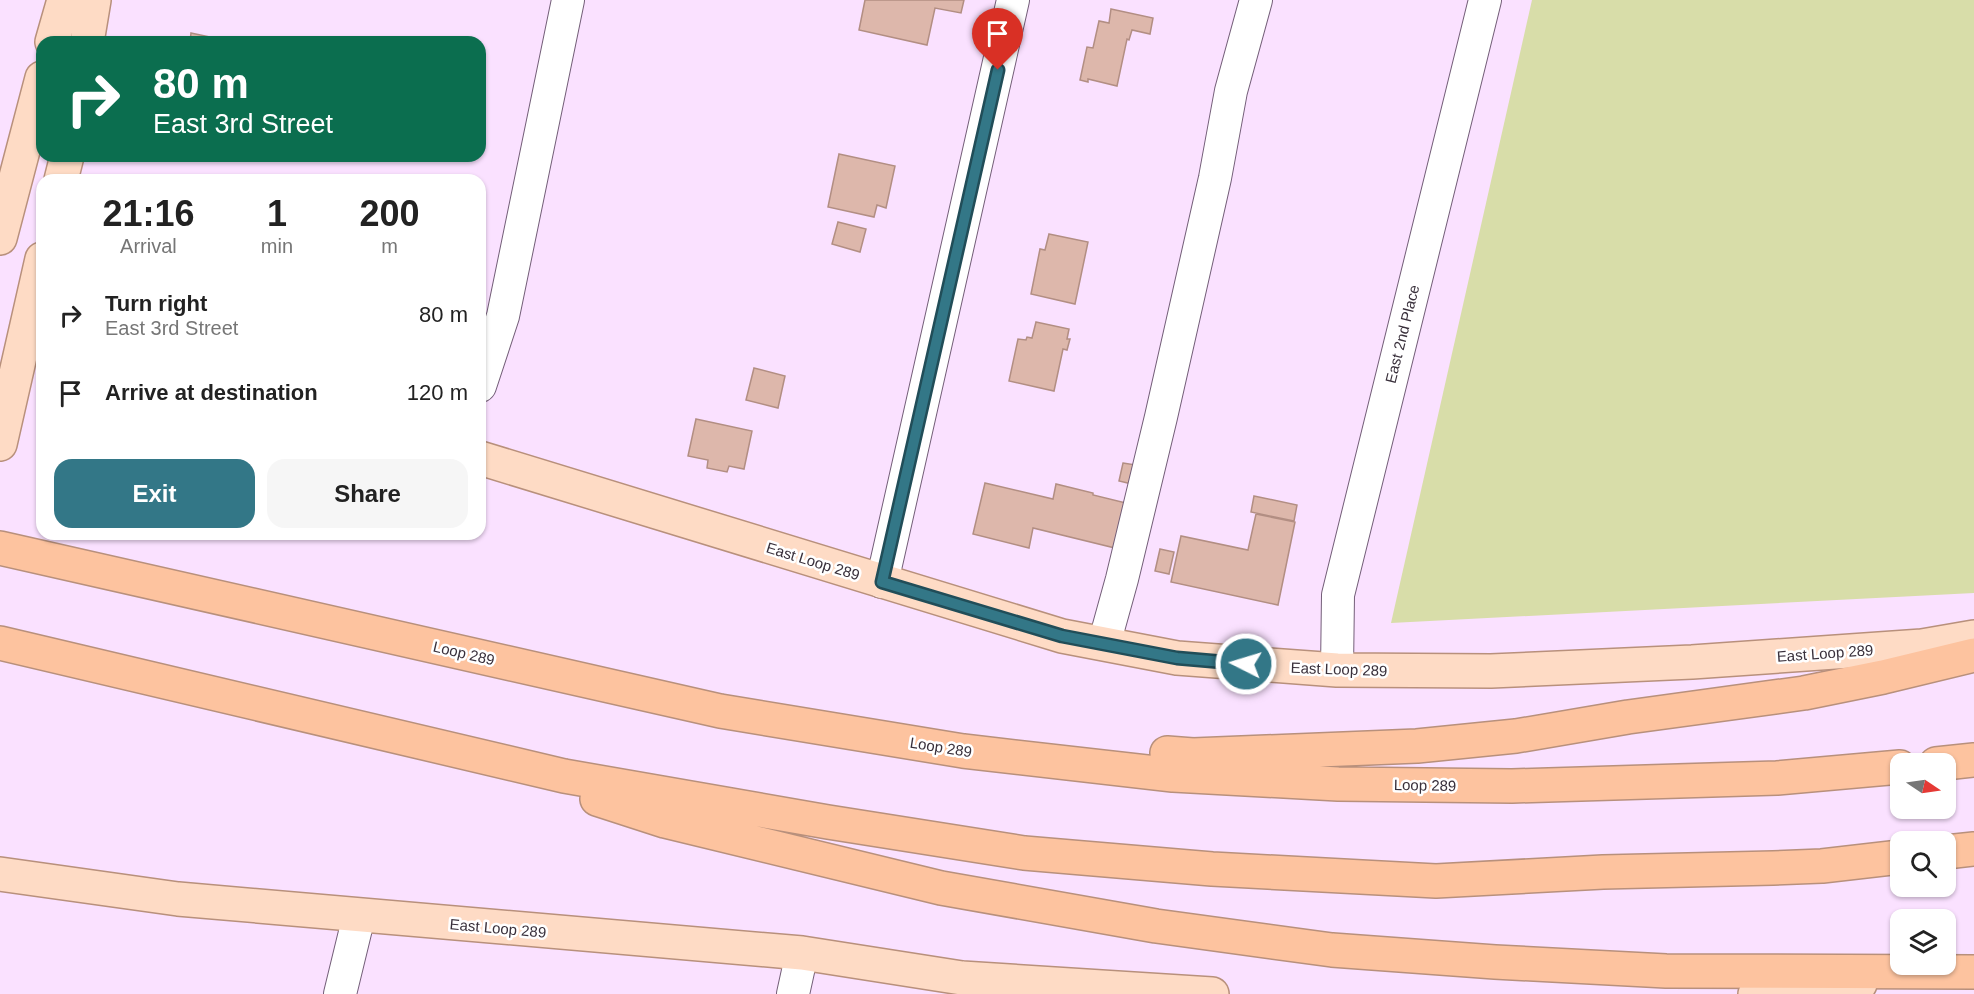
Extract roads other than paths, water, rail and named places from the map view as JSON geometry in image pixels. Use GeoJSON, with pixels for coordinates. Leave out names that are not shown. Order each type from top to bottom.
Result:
{"type":"FeatureCollection","features":[{"type":"Feature","properties":{"kind":"highway","name":"Loop 289"},"geometry":{"type":"LineString","coordinates":[[0,548],[720,711],[963,751],[1173,775],[1338,784],[1512,786],[1776,777],[1890,768]]}},
{"type":"Feature","properties":{"kind":"highway"},"geometry":{"type":"LineString","coordinates":[[0,643],[564,776],[1024,853],[1212,869],[1436,881],[1603,872],[1792,867],[1890,858]]}},
{"type":"Feature","properties":{"kind":"highway"},"geometry":{"type":"LineString","coordinates":[[720,711],[957,739],[1193,755],[1406,746],[1516,736],[1628,717],[1804,693],[1974,655]]}},
{"type":"Feature","properties":{"kind":"highway"},"geometry":{"type":"LineString","coordinates":[[433,745],[665,821],[941,888],[1156,927],[1332,950],[1495,962],[1666,971],[1974,972]]}},
{"type":"Feature","properties":{"kind":"highway"},"geometry":{"type":"LineString","coordinates":[[1956,762],[1974,760]]}},
{"type":"Feature","properties":{"kind":"highway"},"geometry":{"type":"LineString","coordinates":[[1956,851],[1974,849]]}},
{"type":"Feature","properties":{"kind":"main road"},"geometry":{"type":"LineString","coordinates":[[54,36],[64,0]]}},
{"type":"Feature","properties":{"kind":"main road"},"geometry":{"type":"LineString","coordinates":[[88,36],[94,0]]}},
{"type":"Feature","properties":{"kind":"main road"},"geometry":{"type":"LineString","coordinates":[[0,238],[36,101]]}},
{"type":"Feature","properties":{"kind":"main road"},"geometry":{"type":"LineString","coordinates":[[0,444],[23,323],[36,279]]}},
{"type":"Feature","properties":{"kind":"main road","name":"East Loop 289"},"geometry":{"type":"LineString","coordinates":[[486,460],[1062,636],[1177,658],[1337,670],[1491,671],[1692,662],[1922,646],[1974,637]]}},
{"type":"Feature","properties":{"kind":"main road","name":"East Loop 289"},"geometry":{"type":"LineString","coordinates":[[0,874],[178,899],[802,953],[962,978],[1212,994]]}},
{"type":"Feature","properties":{"kind":"main road"},"geometry":{"type":"LineString","coordinates":[[1755,994],[1974,972]]}},
{"type":"Feature","properties":{"kind":"street"},"geometry":{"type":"LineString","coordinates":[[486,368],[503,316],[568,0]]}},
{"type":"Feature","properties":{"kind":"street"},"geometry":{"type":"LineString","coordinates":[[882,582],[1013,0]]}},
{"type":"Feature","properties":{"kind":"street"},"geometry":{"type":"LineString","coordinates":[[1104,644],[1161,417],[1215,178],[1231,91],[1256,0]]}},
{"type":"Feature","properties":{"kind":"street","name":"East 2nd Place"},"geometry":{"type":"LineString","coordinates":[[1337,670],[1338,595],[1485,0]]}},
{"type":"Feature","properties":{"kind":"street"},"geometry":{"type":"LineString","coordinates":[[340,994],[359,916]]}},
{"type":"Feature","properties":{"kind":"street"},"geometry":{"type":"LineString","coordinates":[[793,994],[802,953]]}}]}
